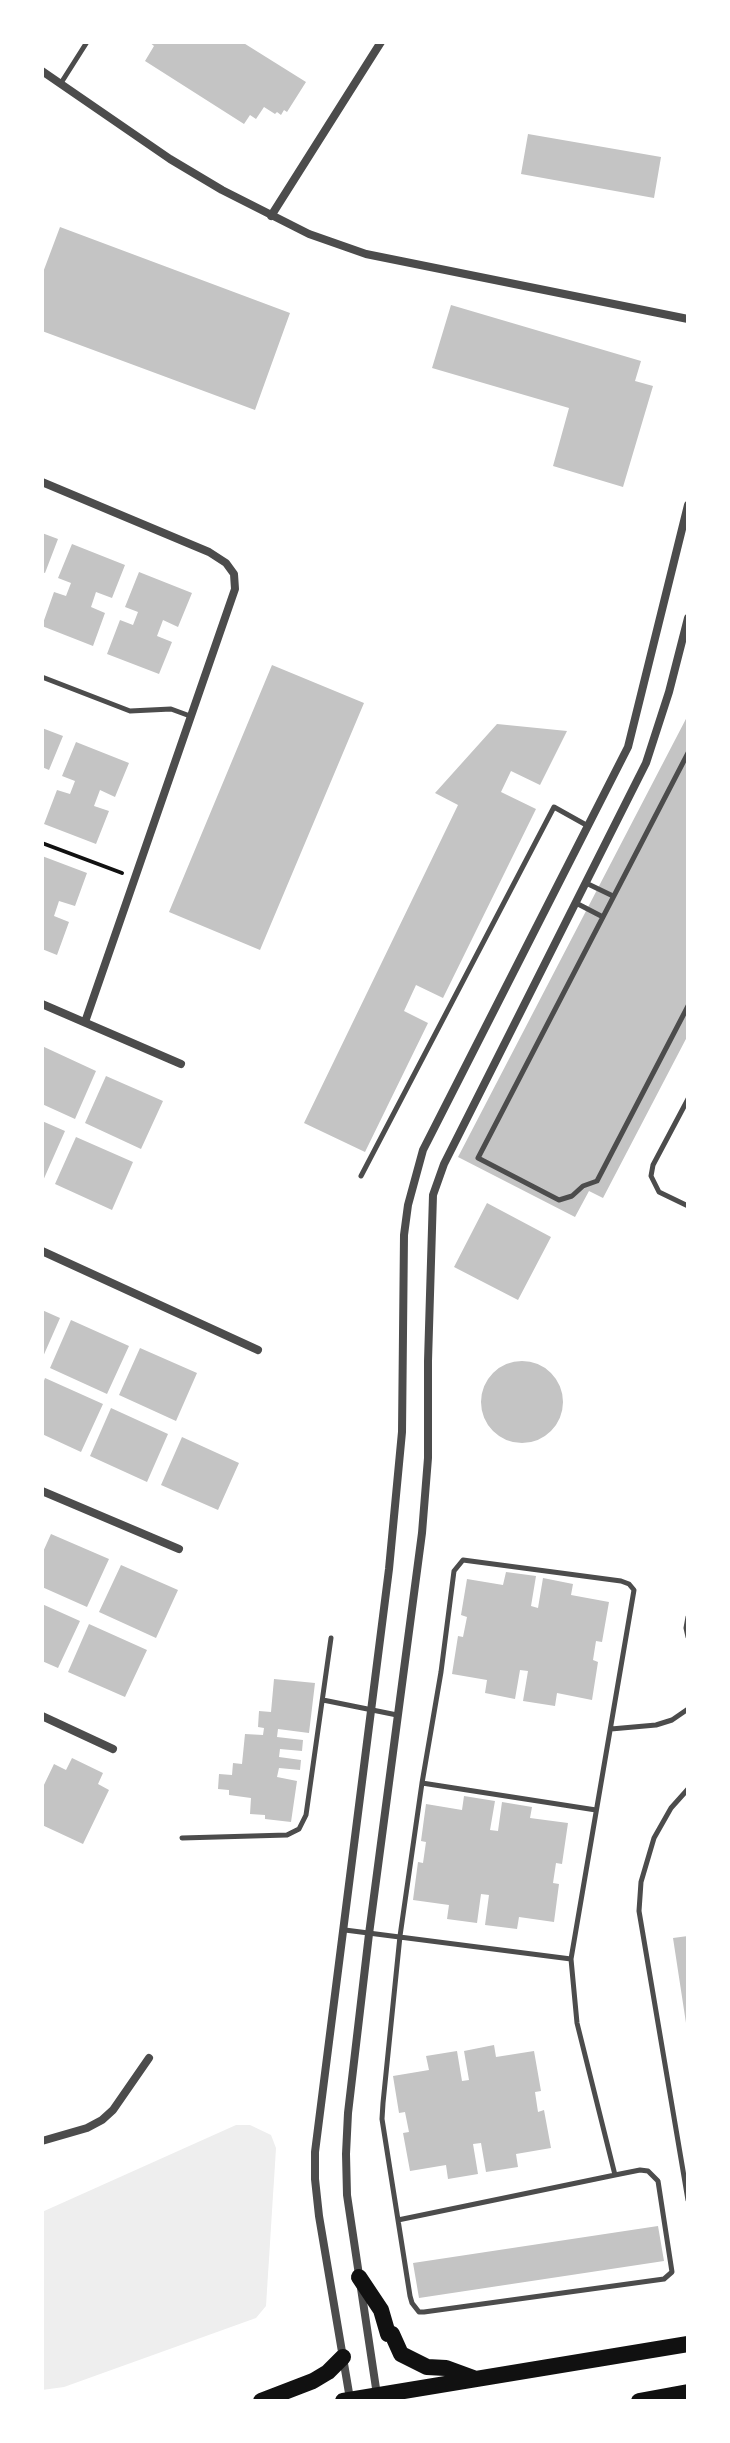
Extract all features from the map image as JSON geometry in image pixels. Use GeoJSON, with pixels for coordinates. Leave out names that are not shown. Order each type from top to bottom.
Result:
{"type":"FeatureCollection","features":[{"type":"Feature","properties":{"kind":"main road"},"geometry":{"type":"LineString","coordinates":[[359,2277],[381,2310],[388,2334],[392,2334],[401,2354],[427,2367],[446,2368],[478,2379]]}},
{"type":"Feature","properties":{"kind":"main road"},"geometry":{"type":"LineString","coordinates":[[343,2401],[688,2344]]}},
{"type":"Feature","properties":{"kind":"main road"},"geometry":{"type":"LineString","coordinates":[[261,2401],[313,2381],[343,2357]]}},
{"type":"Feature","properties":{"kind":"main road"},"geometry":{"type":"LineString","coordinates":[[639,2401],[688,2392]]}},
{"type":"Feature","properties":{"kind":"street"},"geometry":{"type":"LineString","coordinates":[[271,216],[381,42]]}},
{"type":"Feature","properties":{"kind":"street"},"geometry":{"type":"LineString","coordinates":[[42,71],[170,159],[309,234],[366,254],[688,319]]}},
{"type":"Feature","properties":{"kind":"street"},"geometry":{"type":"LineString","coordinates":[[42,482],[209,552],[226,563],[234,574],[235,589],[229,613],[85,1022]]}},
{"type":"Feature","properties":{"kind":"street"},"geometry":{"type":"LineString","coordinates":[[351,2400],[315,2179],[315,2152],[373,1711],[402,1432],[404,1235],[423,1150],[628,747],[688,505]]}},
{"type":"Feature","properties":{"kind":"street"},"geometry":{"type":"LineString","coordinates":[[374,2398],[347,2195],[348,2113],[422,1533],[428,1458],[433,1195],[444,1164],[646,763],[688,618]]}},
{"type":"Feature","properties":{"kind":"street"},"geometry":{"type":"LineString","coordinates":[[590,826],[610,835]]}},
{"type":"Feature","properties":{"kind":"street"},"geometry":{"type":"LineString","coordinates":[[42,1004],[181,1064]]}},
{"type":"Feature","properties":{"kind":"street"},"geometry":{"type":"LineString","coordinates":[[42,1251],[258,1350]]}},
{"type":"Feature","properties":{"kind":"street"},"geometry":{"type":"LineString","coordinates":[[42,1491],[179,1549]]}},
{"type":"Feature","properties":{"kind":"street"},"geometry":{"type":"LineString","coordinates":[[42,1716],[113,1749]]}},
{"type":"Feature","properties":{"kind":"street"},"geometry":{"type":"LineString","coordinates":[[42,2141],[87,2128],[102,2120],[113,2110],[149,2058]]}},
{"type":"Feature","properties":{"kind":"lane"},"geometry":{"type":"LineString","coordinates":[[61,83],[87,42]]}},
{"type":"Feature","properties":{"kind":"lane"},"geometry":{"type":"LineString","coordinates":[[42,677],[130,711],[171,709],[191,716]]}},
{"type":"Feature","properties":{"kind":"lane"},"geometry":{"type":"LineString","coordinates":[[688,753],[478,1158],[559,1200],[597,1181],[688,1006]]}},
{"type":"Feature","properties":{"kind":"lane"},"geometry":{"type":"LineString","coordinates":[[361,1176],[554,807],[590,826]]}},
{"type":"Feature","properties":{"kind":"lane"},"geometry":{"type":"LineString","coordinates":[[585,883],[613,896]]}},
{"type":"Feature","properties":{"kind":"lane"},"geometry":{"type":"LineString","coordinates":[[576,903],[603,917]]}},
{"type":"Feature","properties":{"kind":"lane"},"geometry":{"type":"LineString","coordinates":[[688,1099],[653,1165],[651,1176],[659,1192],[688,1206]]}},
{"type":"Feature","properties":{"kind":"lane"},"geometry":{"type":"LineString","coordinates":[[398,2220],[615,2175],[648,2171],[658,2181],[672,2272],[664,2279],[419,2312],[410,2296],[382,2119],[400,1936],[422,1783],[454,1571],[463,1560],[629,1584],[634,1590],[571,1959],[577,2023],[615,2175]]}},
{"type":"Feature","properties":{"kind":"lane"},"geometry":{"type":"LineString","coordinates":[[688,1617],[688,1637]]}},
{"type":"Feature","properties":{"kind":"lane"},"geometry":{"type":"LineString","coordinates":[[182,1838],[287,1835],[299,1829],[306,1815],[331,1638]]}},
{"type":"Feature","properties":{"kind":"lane"},"geometry":{"type":"LineString","coordinates":[[323,1700],[398,1716]]}},
{"type":"Feature","properties":{"kind":"lane"},"geometry":{"type":"LineString","coordinates":[[611,1729],[656,1725],[672,1720],[688,1709]]}},
{"type":"Feature","properties":{"kind":"lane"},"geometry":{"type":"LineString","coordinates":[[422,1783],[596,1810]]}},
{"type":"Feature","properties":{"kind":"lane"},"geometry":{"type":"LineString","coordinates":[[688,1789],[671,1808],[654,1838],[641,1882],[639,1911],[688,2200]]}},
{"type":"Feature","properties":{"kind":"lane"},"geometry":{"type":"LineString","coordinates":[[345,1930],[571,1959]]}},
{"type":"Feature","properties":{"kind":"path"},"geometry":{"type":"LineString","coordinates":[[42,843],[105,867]]}},
{"type":"Feature","properties":{"kind":"shaded area"},"geometry":{"type":"Polygon","coordinates":[[[236,2125],[250,2125],[271,2135],[276,2148],[266,2306],[256,2318],[64,2387],[42,2390],[42,2212],[236,2125]]]}},
{"type":"Feature","properties":{"kind":"building"},"geometry":{"type":"Polygon","coordinates":[[[149,42],[242,42],[306,82],[287,112],[284,110],[281,115],[275,114],[264,107],[256,119],[250,115],[244,124],[145,61],[154,46],[149,42]]]}},
{"type":"Feature","properties":{"kind":"building"},"geometry":{"type":"Polygon","coordinates":[[[528,134],[661,157],[654,198],[521,174],[528,134]]]}},
{"type":"Feature","properties":{"kind":"building"},"geometry":{"type":"Polygon","coordinates":[[[60,227],[290,313],[255,410],[42,331],[42,275],[60,227]]]}},
{"type":"Feature","properties":{"kind":"building"},"geometry":{"type":"Polygon","coordinates":[[[451,305],[641,361],[635,381],[653,386],[623,487],[553,466],[569,408],[432,368],[451,305]]]}},
{"type":"Feature","properties":{"kind":"building"},"geometry":{"type":"Polygon","coordinates":[[[42,533],[58,539],[45,573],[42,572],[42,533]]]}},
{"type":"Feature","properties":{"kind":"building"},"geometry":{"type":"Polygon","coordinates":[[[72,544],[125,565],[112,598],[96,592],[91,607],[105,613],[93,646],[42,626],[54,592],[66,596],[71,583],[58,578],[72,544]]]}},
{"type":"Feature","properties":{"kind":"building"},"geometry":{"type":"Polygon","coordinates":[[[139,572],[192,593],[178,627],[163,620],[157,636],[172,642],[159,674],[107,654],[120,620],[133,625],[138,612],[125,607],[139,572]]]}},
{"type":"Feature","properties":{"kind":"building"},"geometry":{"type":"Polygon","coordinates":[[[272,665],[364,703],[260,950],[169,912],[272,665]]]}},
{"type":"Feature","properties":{"kind":"building"},"geometry":{"type":"Polygon","coordinates":[[[688,715],[688,1035],[603,1198],[589,1191],[575,1217],[458,1157],[688,715]]]}},
{"type":"Feature","properties":{"kind":"building"},"geometry":{"type":"Polygon","coordinates":[[[497,724],[567,731],[540,785],[511,771],[501,792],[536,809],[443,998],[416,985],[404,1011],[428,1023],[365,1152],[304,1123],[458,805],[435,793],[497,724]]]}},
{"type":"Feature","properties":{"kind":"building"},"geometry":{"type":"Polygon","coordinates":[[[42,728],[63,736],[49,770],[42,767],[42,728]]]}},
{"type":"Feature","properties":{"kind":"building"},"geometry":{"type":"Polygon","coordinates":[[[76,742],[129,763],[115,797],[100,790],[94,806],[109,811],[96,844],[44,824],[57,790],[70,794],[75,781],[62,776],[76,742]]]}},
{"type":"Feature","properties":{"kind":"building"},"geometry":{"type":"Polygon","coordinates":[[[42,856],[87,873],[75,906],[59,901],[54,916],[69,922],[57,955],[42,949],[42,856]]]}},
{"type":"Feature","properties":{"kind":"building"},"geometry":{"type":"Polygon","coordinates":[[[42,1046],[96,1071],[75,1119],[42,1104],[42,1046]]]}},
{"type":"Feature","properties":{"kind":"building"},"geometry":{"type":"Polygon","coordinates":[[[106,1076],[163,1101],[141,1149],[85,1123],[106,1076]]]}},
{"type":"Feature","properties":{"kind":"building"},"geometry":{"type":"Polygon","coordinates":[[[42,1121],[65,1131],[42,1183],[42,1121]]]}},
{"type":"Feature","properties":{"kind":"building"},"geometry":{"type":"Polygon","coordinates":[[[76,1137],[133,1162],[112,1210],[55,1184],[76,1137]]]}},
{"type":"Feature","properties":{"kind":"building"},"geometry":{"type":"Polygon","coordinates":[[[487,1203],[551,1237],[518,1300],[454,1267],[487,1203]]]}},
{"type":"Feature","properties":{"kind":"building"},"geometry":{"type":"Polygon","coordinates":[[[42,1310],[60,1318],[42,1359],[42,1310]]]}},
{"type":"Feature","properties":{"kind":"building"},"geometry":{"type":"Polygon","coordinates":[[[71,1320],[129,1346],[107,1394],[50,1368],[71,1320]]]}},
{"type":"Feature","properties":{"kind":"building"},"geometry":{"type":"Polygon","coordinates":[[[140,1348],[197,1373],[176,1421],[119,1395],[140,1348]]]}},
{"type":"Feature","properties":{"kind":"building"},"geometry":{"type":"Polygon","coordinates":[[[522,1361],[538,1364],[551,1373],[560,1386],[563,1402],[560,1418],[551,1431],[538,1440],[522,1443],[506,1440],[493,1431],[484,1418],[481,1402],[484,1386],[493,1373],[506,1364],[522,1361]]]}},
{"type":"Feature","properties":{"kind":"building"},"geometry":{"type":"Polygon","coordinates":[[[45,1378],[103,1404],[81,1452],[42,1434],[42,1386],[45,1378]]]}},
{"type":"Feature","properties":{"kind":"building"},"geometry":{"type":"Polygon","coordinates":[[[111,1408],[168,1434],[147,1482],[90,1456],[111,1408]]]}},
{"type":"Feature","properties":{"kind":"building"},"geometry":{"type":"Polygon","coordinates":[[[182,1437],[239,1463],[218,1510],[161,1485],[182,1437]]]}},
{"type":"Feature","properties":{"kind":"building"},"geometry":{"type":"Polygon","coordinates":[[[51,1534],[109,1559],[87,1607],[42,1587],[42,1554],[51,1534]]]}},
{"type":"Feature","properties":{"kind":"building"},"geometry":{"type":"Polygon","coordinates":[[[121,1565],[178,1590],[156,1638],[99,1612],[121,1565]]]}},
{"type":"Feature","properties":{"kind":"building"},"geometry":{"type":"Polygon","coordinates":[[[506,1572],[536,1576],[531,1606],[538,1608],[543,1578],[573,1584],[571,1595],[609,1602],[602,1642],[596,1641],[593,1660],[598,1662],[592,1700],[557,1693],[555,1706],[523,1701],[528,1671],[520,1670],[515,1699],[485,1693],[487,1680],[452,1674],[458,1636],[463,1637],[467,1617],[461,1615],[467,1579],[503,1585],[506,1572]]]}},
{"type":"Feature","properties":{"kind":"building"},"geometry":{"type":"Polygon","coordinates":[[[42,1604],[80,1621],[58,1668],[42,1661],[42,1604]]]}},
{"type":"Feature","properties":{"kind":"building"},"geometry":{"type":"Polygon","coordinates":[[[89,1624],[147,1650],[125,1697],[68,1672],[89,1624]]]}},
{"type":"Feature","properties":{"kind":"building"},"geometry":{"type":"Polygon","coordinates":[[[274,1679],[315,1683],[309,1733],[278,1729],[277,1737],[303,1740],[302,1751],[280,1749],[279,1757],[301,1760],[300,1770],[279,1768],[277,1777],[297,1781],[291,1822],[250,1814],[251,1798],[229,1795],[229,1790],[218,1789],[219,1774],[232,1775],[233,1763],[242,1764],[245,1734],[263,1735],[264,1728],[258,1727],[259,1711],[271,1712],[274,1679]]]}},
{"type":"Feature","properties":{"kind":"building"},"geometry":{"type":"Polygon","coordinates":[[[72,1758],[103,1773],[98,1784],[109,1790],[83,1844],[42,1825],[42,1789],[54,1764],[66,1770],[72,1758]]]}},
{"type":"Feature","properties":{"kind":"building"},"geometry":{"type":"Polygon","coordinates":[[[464,1796],[495,1801],[490,1830],[498,1831],[502,1802],[532,1807],[530,1818],[568,1823],[562,1864],[556,1863],[553,1883],[559,1884],[554,1922],[519,1917],[517,1929],[485,1925],[489,1895],[481,1894],[477,1923],[447,1919],[449,1905],[413,1900],[418,1862],[423,1863],[426,1842],[421,1841],[426,1804],[462,1810],[464,1796]]]}},
{"type":"Feature","properties":{"kind":"building"},"geometry":{"type":"Polygon","coordinates":[[[688,1936],[688,2023],[686,2023],[673,1938],[688,1936]]]}},
{"type":"Feature","properties":{"kind":"building"},"geometry":{"type":"Polygon","coordinates":[[[494,2045],[496,2057],[534,2051],[541,2091],[535,2092],[538,2112],[544,2110],[551,2148],[516,2154],[518,2167],[486,2172],[481,2143],[473,2144],[478,2174],[448,2179],[446,2165],[410,2171],[403,2133],[409,2132],[405,2112],[399,2113],[393,2076],[429,2070],[426,2056],[457,2051],[462,2081],[469,2080],[464,2051],[494,2045]]]}},
{"type":"Feature","properties":{"kind":"building"},"geometry":{"type":"Polygon","coordinates":[[[658,2226],[664,2261],[419,2298],[413,2263],[658,2226]]]}}]}
